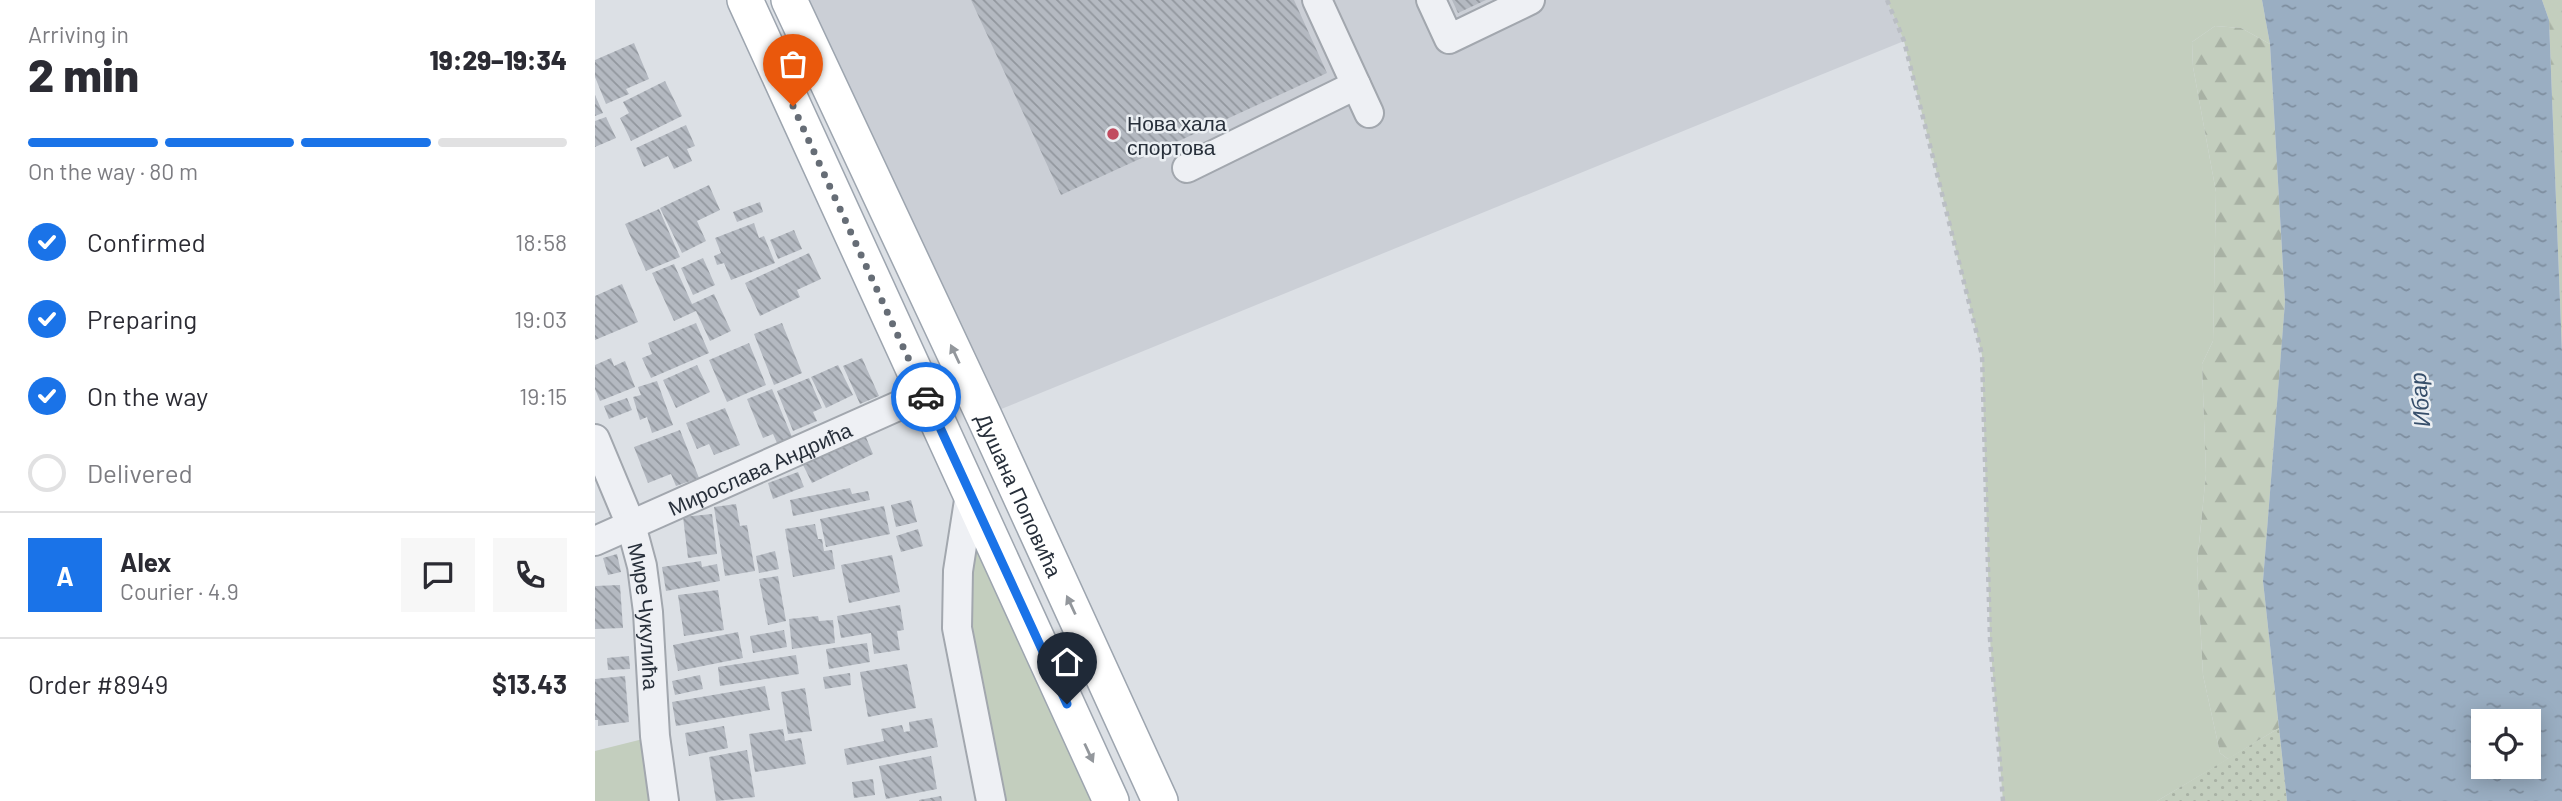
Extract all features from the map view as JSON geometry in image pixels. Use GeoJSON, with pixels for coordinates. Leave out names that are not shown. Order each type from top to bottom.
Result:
{"type":"FeatureCollection","features":[{"type":"Feature","properties":{"kind":"main road","name":"Душана Поповића"},"geometry":{"type":"LineString","coordinates":[[745,0],[1111,801]]}},
{"type":"Feature","properties":{"kind":"main road","name":"Душана Поповића"},"geometry":{"type":"LineString","coordinates":[[789,0],[984,416],[1160,801]]}},
{"type":"Feature","properties":{"kind":"street"},"geometry":{"type":"LineString","coordinates":[[1317,0],[1369,113]]}},
{"type":"Feature","properties":{"kind":"street"},"geometry":{"type":"LineString","coordinates":[[1431,0],[1449,39],[1530,0]]}},
{"type":"Feature","properties":{"kind":"street"},"geometry":{"type":"LineString","coordinates":[[1187,168],[1356,85]]}},
{"type":"Feature","properties":{"kind":"street","name":"Мирослава Андрића"},"geometry":{"type":"LineString","coordinates":[[595,541],[925,394]]}},
{"type":"Feature","properties":{"kind":"street","name":"Мире Чукулића"},"geometry":{"type":"LineString","coordinates":[[595,439],[631,525],[642,566],[648,612],[655,736],[664,801]]}},
{"type":"Feature","properties":{"kind":"street"},"geometry":{"type":"LineString","coordinates":[[971,494],[958,571],[957,628],[991,801]]}},
{"type":"Feature","properties":{"kind":"path"},"geometry":{"type":"LineString","coordinates":[[1887,0],[1904,41],[1982,355],[1990,639],[2003,801]]}},
{"type":"Feature","properties":{"kind":"shaded area"},"geometry":{"type":"Polygon","coordinates":[[[790,0],[1887,0],[1904,41],[984,416],[790,0]]]}},
{"type":"Feature","properties":{"kind":"green space"},"geometry":{"type":"Polygon","coordinates":[[[1887,0],[2262,0],[2270,44],[2241,28],[2215,26],[2192,42],[2193,67],[2216,192],[2213,341],[2202,364],[2206,474],[2197,564],[2203,675],[2220,753],[2228,759],[2157,801],[2003,801],[1990,639],[1982,355],[1904,41],[1887,0]]]}},
{"type":"Feature","properties":{"kind":"green space"},"geometry":{"type":"Polygon","coordinates":[[[2542,0],[2562,0],[2562,353],[2549,20],[2542,0]]]}},
{"type":"Feature","properties":{"kind":"green space"},"geometry":{"type":"Polygon","coordinates":[[[2215,26],[2241,28],[2270,44],[2285,303],[2263,581],[2279,728],[2228,759],[2220,753],[2203,675],[2197,564],[2206,474],[2202,364],[2213,341],[2216,192],[2193,67],[2192,42],[2215,26]]]}},
{"type":"Feature","properties":{"kind":"green space"},"geometry":{"type":"Polygon","coordinates":[[[970,494],[1111,801],[991,801],[961,658],[970,494]]]}},
{"type":"Feature","properties":{"kind":"green space"},"geometry":{"type":"Polygon","coordinates":[[[2279,728],[2287,801],[2157,801],[2279,728]]]}},
{"type":"Feature","properties":{"kind":"green space"},"geometry":{"type":"Polygon","coordinates":[[[655,736],[664,801],[595,801],[595,751],[655,736]]]}},
{"type":"Feature","properties":{"kind":"water","name":"Ибар"},"geometry":{"type":"Polygon","coordinates":[[[2262,0],[2542,0],[2549,20],[2562,353],[2562,801],[2287,801],[2263,581],[2285,302],[2270,44],[2262,0]]]}},
{"type":"Feature","properties":{"kind":"building","name":"Нова хала спортова"},"geometry":{"type":"Polygon","coordinates":[[[971,0],[1294,0],[1327,73],[1061,195],[971,0]]]}},
{"type":"Feature","properties":{"kind":"building"},"geometry":{"type":"Polygon","coordinates":[[[1452,0],[1486,0],[1458,13],[1452,0]]]}},
{"type":"Feature","properties":{"kind":"building"},"geometry":{"type":"Polygon","coordinates":[[[634,43],[649,79],[626,89],[629,94],[606,104],[595,77],[595,60],[634,43]]]}},
{"type":"Feature","properties":{"kind":"building"},"geometry":{"type":"Polygon","coordinates":[[[665,81],[682,116],[631,141],[620,118],[629,113],[623,102],[665,81]]]}},
{"type":"Feature","properties":{"kind":"building"},"geometry":{"type":"Polygon","coordinates":[[[595,95],[603,113],[595,116],[595,95]]]}},
{"type":"Feature","properties":{"kind":"building"},"geometry":{"type":"Polygon","coordinates":[[[606,117],[616,138],[595,147],[595,121],[606,117]]]}},
{"type":"Feature","properties":{"kind":"building"},"geometry":{"type":"Polygon","coordinates":[[[686,125],[695,146],[687,149],[692,161],[674,169],[668,156],[644,167],[636,148],[686,125]]]}},
{"type":"Feature","properties":{"kind":"building"},"geometry":{"type":"Polygon","coordinates":[[[709,185],[720,210],[697,221],[706,241],[682,253],[660,208],[709,185]]]}},
{"type":"Feature","properties":{"kind":"building"},"geometry":{"type":"Polygon","coordinates":[[[760,202],[763,212],[737,222],[733,212],[760,202]]]}},
{"type":"Feature","properties":{"kind":"building"},"geometry":{"type":"Polygon","coordinates":[[[659,209],[680,257],[646,271],[625,224],[659,209]]]}},
{"type":"Feature","properties":{"kind":"building"},"geometry":{"type":"Polygon","coordinates":[[[754,223],[759,238],[764,236],[775,263],[731,280],[724,263],[717,265],[714,256],[721,253],[715,238],[754,223]]]}},
{"type":"Feature","properties":{"kind":"building"},"geometry":{"type":"Polygon","coordinates":[[[794,230],[802,249],[778,259],[770,240],[794,230]]]}},
{"type":"Feature","properties":{"kind":"building"},"geometry":{"type":"Polygon","coordinates":[[[809,253],[821,279],[797,290],[800,297],[760,316],[745,283],[809,253]]]}},
{"type":"Feature","properties":{"kind":"building"},"geometry":{"type":"Polygon","coordinates":[[[703,258],[715,285],[693,295],[681,268],[703,258]]]}},
{"type":"Feature","properties":{"kind":"building"},"geometry":{"type":"Polygon","coordinates":[[[674,264],[692,304],[714,294],[731,331],[710,341],[696,311],[674,321],[652,273],[674,264]]]}},
{"type":"Feature","properties":{"kind":"building"},"geometry":{"type":"Polygon","coordinates":[[[622,284],[638,322],[595,340],[595,296],[622,284]]]}},
{"type":"Feature","properties":{"kind":"building"},"geometry":{"type":"Polygon","coordinates":[[[696,323],[709,353],[651,378],[642,358],[652,354],[648,343],[696,323]]]}},
{"type":"Feature","properties":{"kind":"building"},"geometry":{"type":"Polygon","coordinates":[[[782,323],[802,373],[774,385],[754,334],[782,323]]]}},
{"type":"Feature","properties":{"kind":"building"},"geometry":{"type":"Polygon","coordinates":[[[749,343],[766,385],[727,402],[709,360],[749,343]]]}},
{"type":"Feature","properties":{"kind":"building"},"geometry":{"type":"Polygon","coordinates":[[[611,358],[614,366],[625,361],[635,387],[600,401],[595,389],[595,365],[611,358]]]}},
{"type":"Feature","properties":{"kind":"building"},"geometry":{"type":"Polygon","coordinates":[[[862,358],[879,396],[860,404],[843,366],[862,358]]]}},
{"type":"Feature","properties":{"kind":"building"},"geometry":{"type":"Polygon","coordinates":[[[697,365],[710,392],[676,408],[663,380],[697,365]]]}},
{"type":"Feature","properties":{"kind":"building"},"geometry":{"type":"Polygon","coordinates":[[[838,365],[853,395],[826,408],[811,377],[838,365]]]}},
{"type":"Feature","properties":{"kind":"building"},"geometry":{"type":"Polygon","coordinates":[[[809,378],[822,408],[813,412],[817,421],[793,431],[777,391],[809,378]]]}},
{"type":"Feature","properties":{"kind":"building"},"geometry":{"type":"Polygon","coordinates":[[[657,381],[673,425],[652,433],[647,417],[640,420],[633,397],[641,395],[638,387],[657,381]]]}},
{"type":"Feature","properties":{"kind":"building"},"geometry":{"type":"Polygon","coordinates":[[[772,389],[792,437],[777,443],[773,434],[763,438],[747,399],[772,389]]]}},
{"type":"Feature","properties":{"kind":"building"},"geometry":{"type":"Polygon","coordinates":[[[627,398],[632,410],[609,419],[604,406],[627,398]]]}},
{"type":"Feature","properties":{"kind":"building"},"geometry":{"type":"Polygon","coordinates":[[[725,408],[740,445],[714,455],[709,444],[697,449],[686,423],[725,408]]]}},
{"type":"Feature","properties":{"kind":"building"},"geometry":{"type":"Polygon","coordinates":[[[680,430],[699,478],[676,486],[671,474],[648,483],[634,447],[680,430]]]}},
{"type":"Feature","properties":{"kind":"building"},"geometry":{"type":"Polygon","coordinates":[[[865,435],[873,454],[812,483],[803,465],[865,435]]]}},
{"type":"Feature","properties":{"kind":"building"},"geometry":{"type":"Polygon","coordinates":[[[798,472],[804,487],[773,499],[768,483],[798,472]]]}},
{"type":"Feature","properties":{"kind":"building"},"geometry":{"type":"Polygon","coordinates":[[[850,488],[852,494],[868,491],[870,500],[793,516],[790,500],[850,488]]]}},
{"type":"Feature","properties":{"kind":"building"},"geometry":{"type":"Polygon","coordinates":[[[911,500],[917,522],[896,527],[891,505],[911,500]]]}},
{"type":"Feature","properties":{"kind":"building"},"geometry":{"type":"Polygon","coordinates":[[[736,504],[740,526],[747,525],[755,571],[725,576],[714,507],[736,504]]]}},
{"type":"Feature","properties":{"kind":"building"},"geometry":{"type":"Polygon","coordinates":[[[884,506],[890,534],[826,547],[820,519],[884,506]]]}},
{"type":"Feature","properties":{"kind":"building"},"geometry":{"type":"Polygon","coordinates":[[[712,514],[717,554],[688,558],[683,517],[712,514]]]}},
{"type":"Feature","properties":{"kind":"building"},"geometry":{"type":"Polygon","coordinates":[[[815,524],[824,551],[832,550],[835,569],[793,577],[785,529],[815,524]]]}},
{"type":"Feature","properties":{"kind":"building"},"geometry":{"type":"Polygon","coordinates":[[[918,529],[923,546],[901,552],[896,536],[918,529]]]}},
{"type":"Feature","properties":{"kind":"building"},"geometry":{"type":"Polygon","coordinates":[[[775,551],[779,569],[759,573],[756,556],[775,551]]]}},
{"type":"Feature","properties":{"kind":"building"},"geometry":{"type":"Polygon","coordinates":[[[617,554],[621,572],[608,575],[603,558],[617,554]]]}},
{"type":"Feature","properties":{"kind":"building"},"geometry":{"type":"Polygon","coordinates":[[[892,555],[900,592],[849,603],[841,565],[892,555]]]}},
{"type":"Feature","properties":{"kind":"building"},"geometry":{"type":"Polygon","coordinates":[[[701,561],[702,567],[717,564],[720,581],[666,591],[662,567],[701,561]]]}},
{"type":"Feature","properties":{"kind":"building"},"geometry":{"type":"Polygon","coordinates":[[[778,576],[786,621],[768,625],[759,579],[778,576]]]}},
{"type":"Feature","properties":{"kind":"building"},"geometry":{"type":"Polygon","coordinates":[[[620,585],[623,628],[595,629],[595,586],[620,585]]]}},
{"type":"Feature","properties":{"kind":"building"},"geometry":{"type":"Polygon","coordinates":[[[718,590],[724,630],[684,636],[678,595],[718,590]]]}},
{"type":"Feature","properties":{"kind":"building"},"geometry":{"type":"Polygon","coordinates":[[[900,605],[904,630],[897,631],[900,650],[874,654],[871,633],[841,638],[837,616],[900,605]]]}},
{"type":"Feature","properties":{"kind":"building"},"geometry":{"type":"Polygon","coordinates":[[[818,616],[819,621],[833,620],[835,643],[792,649],[789,619],[818,616]]]}},
{"type":"Feature","properties":{"kind":"building"},"geometry":{"type":"Polygon","coordinates":[[[784,630],[787,647],[753,653],[750,636],[784,630]]]}},
{"type":"Feature","properties":{"kind":"building"},"geometry":{"type":"Polygon","coordinates":[[[738,632],[743,658],[678,671],[673,645],[738,632]]]}},
{"type":"Feature","properties":{"kind":"building"},"geometry":{"type":"Polygon","coordinates":[[[867,643],[870,662],[829,669],[826,649],[867,643]]]}},
{"type":"Feature","properties":{"kind":"building"},"geometry":{"type":"Polygon","coordinates":[[[796,655],[799,674],[720,686],[718,667],[796,655]]]}},
{"type":"Feature","properties":{"kind":"building"},"geometry":{"type":"Polygon","coordinates":[[[629,656],[630,669],[608,670],[607,658],[629,656]]]}},
{"type":"Feature","properties":{"kind":"building"},"geometry":{"type":"Polygon","coordinates":[[[907,664],[916,708],[868,717],[860,672],[907,664]]]}},
{"type":"Feature","properties":{"kind":"building"},"geometry":{"type":"Polygon","coordinates":[[[850,673],[851,685],[825,689],[823,677],[850,673]]]}},
{"type":"Feature","properties":{"kind":"building"},"geometry":{"type":"Polygon","coordinates":[[[700,675],[703,689],[675,695],[672,681],[700,675]]]}},
{"type":"Feature","properties":{"kind":"building"},"geometry":{"type":"Polygon","coordinates":[[[625,676],[629,722],[598,726],[598,720],[595,720],[595,679],[625,676]]]}},
{"type":"Feature","properties":{"kind":"building"},"geometry":{"type":"Polygon","coordinates":[[[765,686],[770,710],[676,726],[672,702],[765,686]]]}},
{"type":"Feature","properties":{"kind":"building"},"geometry":{"type":"Polygon","coordinates":[[[805,688],[812,731],[788,734],[781,692],[805,688]]]}},
{"type":"Feature","properties":{"kind":"building"},"geometry":{"type":"Polygon","coordinates":[[[932,718],[938,747],[847,765],[844,749],[884,741],[881,729],[902,725],[904,732],[910,731],[909,722],[932,718]]]}},
{"type":"Feature","properties":{"kind":"building"},"geometry":{"type":"Polygon","coordinates":[[[724,726],[728,748],[689,756],[685,733],[724,726]]]}},
{"type":"Feature","properties":{"kind":"building"},"geometry":{"type":"Polygon","coordinates":[[[783,729],[785,741],[801,738],[806,764],[755,772],[749,734],[783,729]]]}},
{"type":"Feature","properties":{"kind":"building"},"geometry":{"type":"Polygon","coordinates":[[[747,750],[755,797],[716,801],[709,757],[747,750]]]}},
{"type":"Feature","properties":{"kind":"building"},"geometry":{"type":"Polygon","coordinates":[[[931,756],[937,789],[886,799],[879,766],[931,756]]]}},
{"type":"Feature","properties":{"kind":"building"},"geometry":{"type":"Polygon","coordinates":[[[873,779],[875,795],[854,798],[852,782],[873,779]]]}},
{"type":"Feature","properties":{"kind":"building"},"geometry":{"type":"Polygon","coordinates":[[[941,796],[942,801],[919,801],[919,800],[941,796]]]}},
{"type":"Feature","properties":{"kind":"way so far"},"geometry":{"type":"LineString","coordinates":[[793,106],[926,397]]}},
{"type":"Feature","properties":{"kind":"place","name":"Нова хала спортова"},"geometry":{"type":"Point","coordinates":[1113,134]}},
{"type":"Feature","properties":{"kind":"route"},"geometry":{"type":"LineString","coordinates":[[926,397],[1067,704]]}}]}
